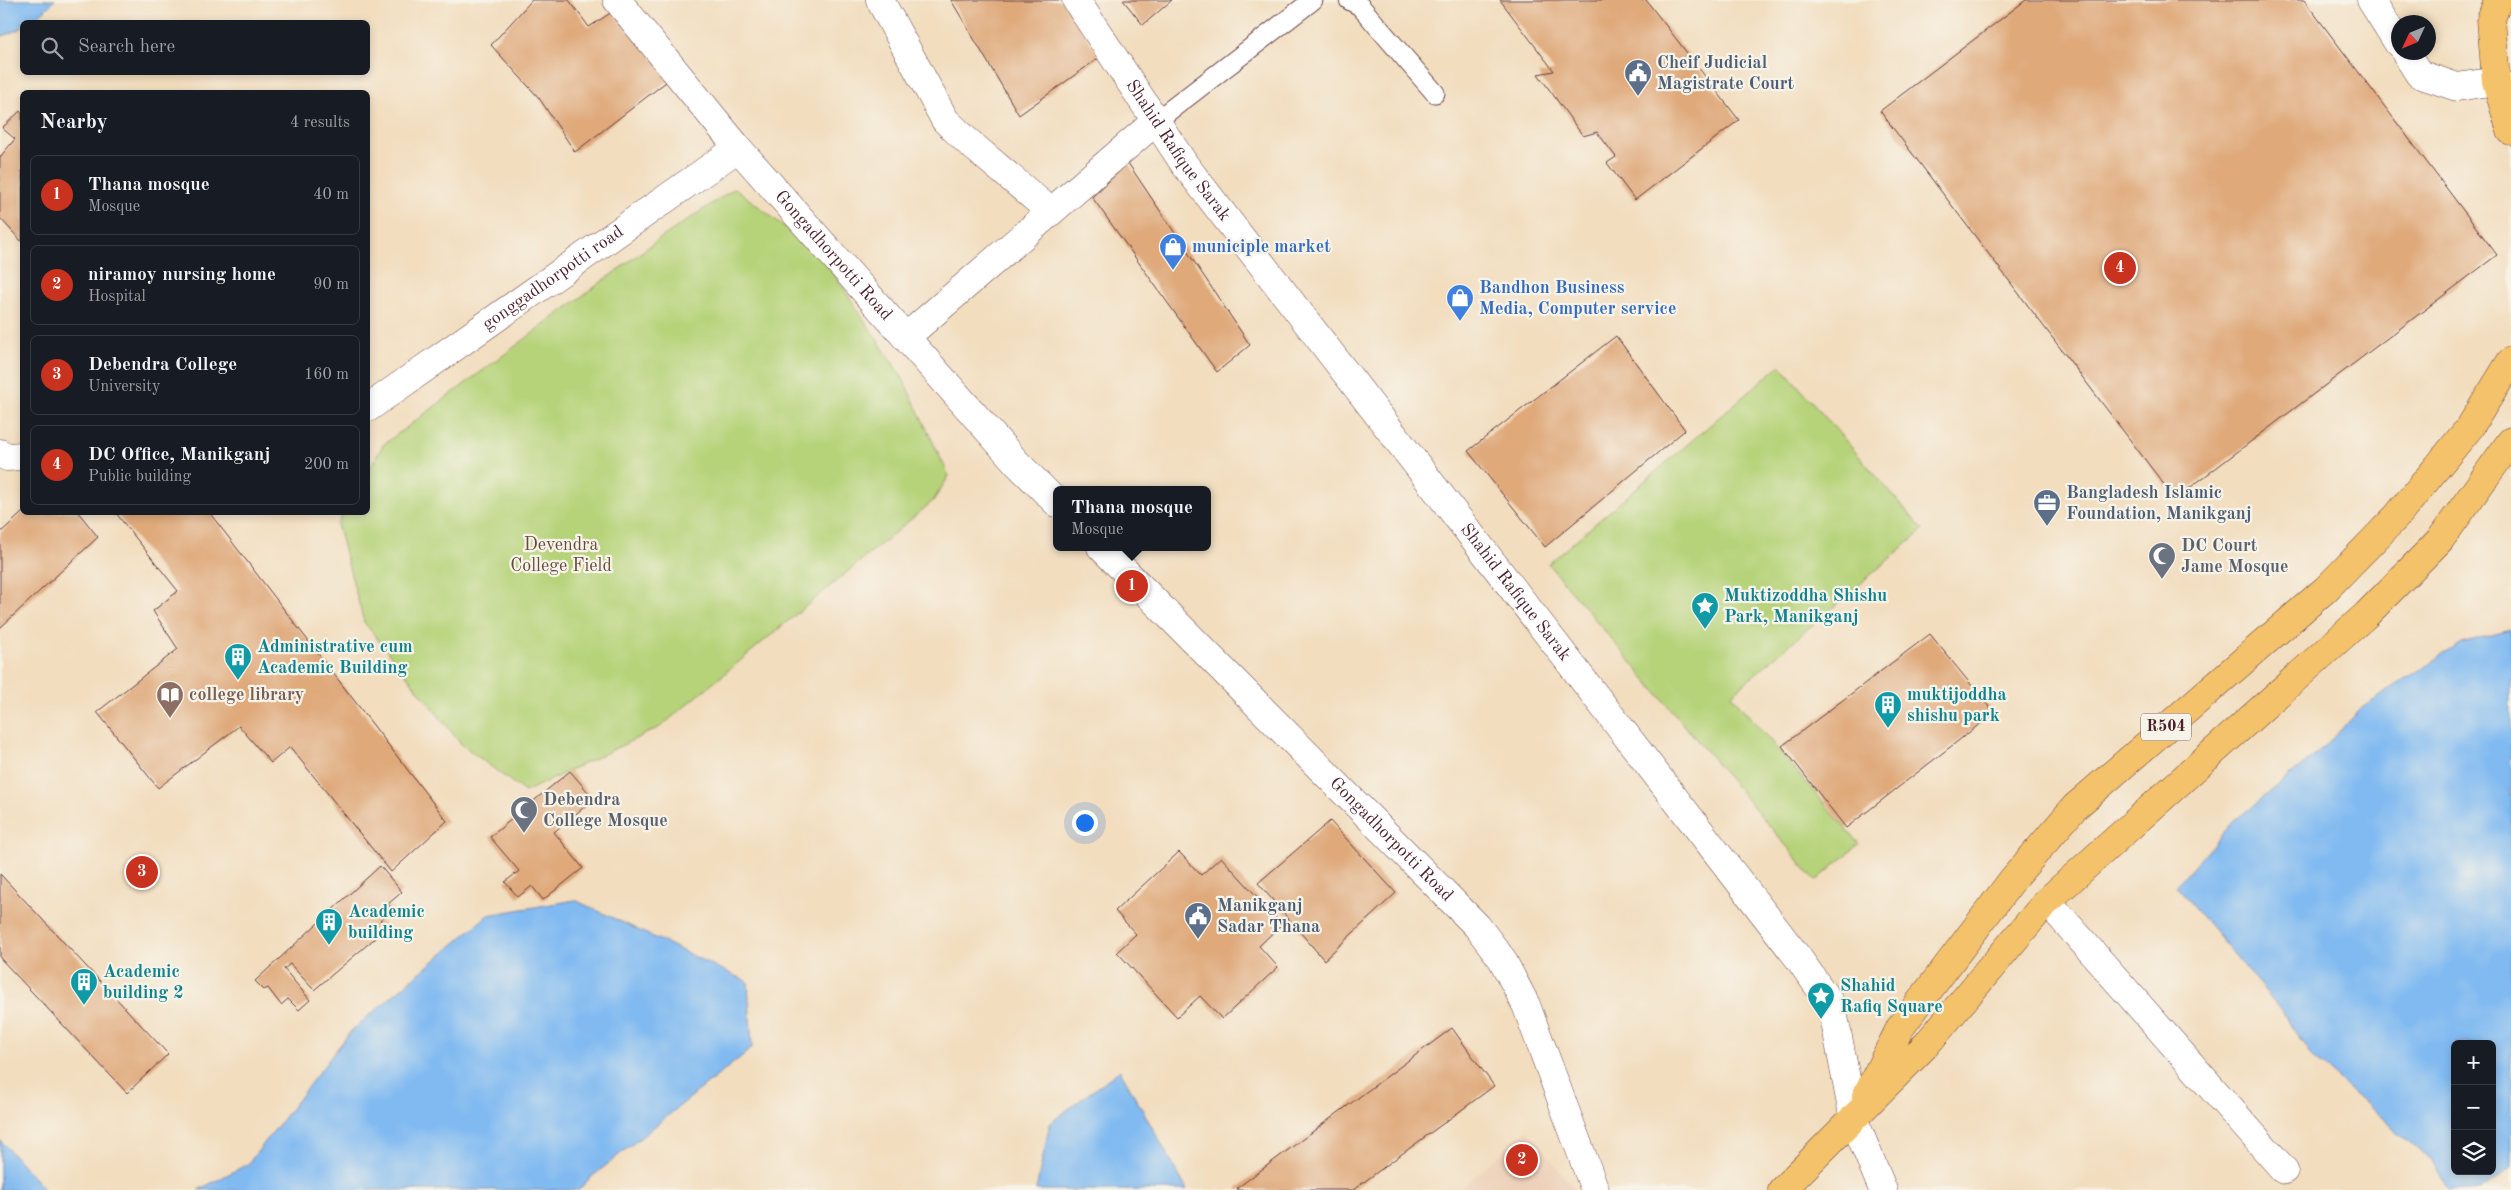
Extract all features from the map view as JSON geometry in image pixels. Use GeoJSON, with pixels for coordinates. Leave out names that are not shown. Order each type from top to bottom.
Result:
{"type":"FeatureCollection","features":[{"type":"Feature","properties":{"kind":"main road"},"geometry":{"type":"LineString","coordinates":[[2498,0],[2491,19],[2511,131]]}},
{"type":"Feature","properties":{"kind":"main road","name":"R504"},"geometry":{"type":"LineString","coordinates":[[1854,1120],[1900,1028],[2013,879],[2075,807],[2326,589],[2397,516],[2470,427],[2511,361]]}},
{"type":"Feature","properties":{"kind":"main road","name":"R504"},"geometry":{"type":"LineString","coordinates":[[1782,1190],[1854,1120],[1925,1046],[2047,901],[2366,615],[2440,540],[2511,441]]}},
{"type":"Feature","properties":{"kind":"street","name":"Gongadhorpotti Road"},"geometry":{"type":"LineString","coordinates":[[617,0],[738,148],[1017,463],[1053,499]]}},
{"type":"Feature","properties":{"kind":"street"},"geometry":{"type":"LineString","coordinates":[[880,0],[945,120],[1042,218]]}},
{"type":"Feature","properties":{"kind":"street","name":"Shahid Rafique Sarak"},"geometry":{"type":"LineString","coordinates":[[1076,0],[1185,165],[1787,943],[1827,998],[1832,1006],[1854,1120],[1884,1190]]}},
{"type":"Feature","properties":{"kind":"street"},"geometry":{"type":"LineString","coordinates":[[2372,0],[2391,31]]}},
{"type":"Feature","properties":{"kind":"street"},"geometry":{"type":"LineString","coordinates":[[2410,60],[2419,74],[2457,87],[2503,86]]}},
{"type":"Feature","properties":{"kind":"street"},"geometry":{"type":"LineString","coordinates":[[906,337],[1156,121]]}},
{"type":"Feature","properties":{"kind":"street","name":"gonggadhorpotti road"},"geometry":{"type":"LineString","coordinates":[[370,407],[738,148]]}},
{"type":"Feature","properties":{"kind":"street"},"geometry":{"type":"LineString","coordinates":[[0,454],[7,458],[20,456]]}},
{"type":"Feature","properties":{"kind":"street","name":"Gongadhorpotti Road"},"geometry":{"type":"LineString","coordinates":[[1105,551],[1477,926],[1502,959],[1526,1005],[1595,1190]]}},
{"type":"Feature","properties":{"kind":"street"},"geometry":{"type":"LineString","coordinates":[[2047,901],[2284,1170]]}},
{"type":"Feature","properties":{"kind":"lane"},"geometry":{"type":"LineString","coordinates":[[1156,121],[1313,0]]}},
{"type":"Feature","properties":{"kind":"lane"},"geometry":{"type":"LineString","coordinates":[[1349,0],[1360,6],[1435,93]]}},
{"type":"Feature","properties":{"kind":"shaded area"},"geometry":{"type":"Polygon","coordinates":[[[1527,1130],[1575,1190],[1459,1190],[1527,1130]]]}},
{"type":"Feature","properties":{"kind":"green space","name":"Devendra College Field"},"geometry":{"type":"Polygon","coordinates":[[[735,188],[823,257],[903,379],[949,476],[933,501],[660,727],[525,792],[461,744],[364,622],[337,524],[343,515],[370,515],[370,468],[383,445],[655,242],[735,188]]]}},
{"type":"Feature","properties":{"kind":"green space","name":"Muktizoddha Shishu Park, Manikganj"},"geometry":{"type":"Polygon","coordinates":[[[1780,365],[1923,530],[1731,695],[1859,844],[1816,881],[1548,564],[1780,365]]]}},
{"type":"Feature","properties":{"kind":"water"},"geometry":{"type":"Polygon","coordinates":[[[0,0],[55,0],[35,20],[20,20],[20,29],[3,36],[0,34],[0,0]]]}},
{"type":"Feature","properties":{"kind":"water"},"geometry":{"type":"Polygon","coordinates":[[[2511,630],[2511,1167],[2490,1184],[2478,1189],[2449,1190],[2433,1163],[2310,1054],[2282,1011],[2176,886],[2233,822],[2318,753],[2363,707],[2461,643],[2511,630]]]}},
{"type":"Feature","properties":{"kind":"water"},"geometry":{"type":"Polygon","coordinates":[[[575,900],[748,982],[752,1048],[589,1179],[579,1190],[198,1190],[248,1164],[351,1031],[488,915],[575,900]]]}},
{"type":"Feature","properties":{"kind":"water"},"geometry":{"type":"Polygon","coordinates":[[[1120,1070],[1187,1190],[1036,1190],[1050,1123],[1120,1070]]]}},
{"type":"Feature","properties":{"kind":"water"},"geometry":{"type":"Polygon","coordinates":[[[0,1140],[45,1190],[0,1190],[0,1140]]]}},
{"type":"Feature","properties":{"kind":"building"},"geometry":{"type":"Polygon","coordinates":[[[532,0],[569,0],[589,27],[612,12],[670,79],[575,152],[539,98],[491,45],[532,0]]]}},
{"type":"Feature","properties":{"kind":"building"},"geometry":{"type":"Polygon","coordinates":[[[951,0],[1062,0],[1100,57],[1019,115],[951,0]]]}},
{"type":"Feature","properties":{"kind":"building"},"geometry":{"type":"Polygon","coordinates":[[[1123,0],[1172,0],[1143,25],[1123,0]]]}},
{"type":"Feature","properties":{"kind":"building","name":"Cheif Judicial Magistrate Court"},"geometry":{"type":"Polygon","coordinates":[[[1500,0],[1646,0],[1739,120],[1635,200],[1607,163],[1616,157],[1597,132],[1583,136],[1538,74],[1554,71],[1500,0]]]}},
{"type":"Feature","properties":{"kind":"building"},"geometry":{"type":"Polygon","coordinates":[[[2026,0],[2304,0],[2497,255],[2175,499],[1880,111],[2026,0]]]}},
{"type":"Feature","properties":{"kind":"building"},"geometry":{"type":"Polygon","coordinates":[[[20,111],[20,240],[0,218],[0,157],[15,139],[2,128],[20,111]]]}},
{"type":"Feature","properties":{"kind":"building","name":"municiple market"},"geometry":{"type":"Polygon","coordinates":[[[1128,163],[1250,345],[1217,372],[1092,197],[1128,163]]]}},
{"type":"Feature","properties":{"kind":"building"},"geometry":{"type":"Polygon","coordinates":[[[1616,336],[1685,430],[1545,547],[1468,451],[1616,336]]]}},
{"type":"Feature","properties":{"kind":"building"},"geometry":{"type":"Polygon","coordinates":[[[20,515],[80,515],[98,537],[0,628],[0,533],[20,515]]]}},
{"type":"Feature","properties":{"kind":"building","name":"Administrative cum Academic Building"},"geometry":{"type":"Polygon","coordinates":[[[117,515],[211,515],[447,821],[391,872],[290,747],[271,763],[239,726],[158,788],[97,712],[178,649],[153,611],[178,591],[117,515]]]}},
{"type":"Feature","properties":{"kind":"building","name":"muktijoddha shishu park"},"geometry":{"type":"Polygon","coordinates":[[[1930,634],[1994,713],[1846,828],[1782,746],[1930,634]]]}},
{"type":"Feature","properties":{"kind":"building","name":"Debendra College Mosque"},"geometry":{"type":"Polygon","coordinates":[[[570,771],[594,799],[554,832],[583,868],[543,900],[532,886],[518,897],[505,882],[519,871],[490,837],[570,771]]]}},
{"type":"Feature","properties":{"kind":"building"},"geometry":{"type":"Polygon","coordinates":[[[1330,821],[1396,893],[1324,960],[1258,883],[1330,821]]]}},
{"type":"Feature","properties":{"kind":"building","name":"Manikganj Sadar Thana"},"geometry":{"type":"Polygon","coordinates":[[[1179,852],[1201,875],[1221,857],[1282,924],[1259,946],[1278,967],[1222,1019],[1200,996],[1177,1017],[1117,952],[1136,934],[1115,911],[1179,852]]]}},
{"type":"Feature","properties":{"kind":"building","name":"Academic building"},"geometry":{"type":"Polygon","coordinates":[[[380,866],[402,892],[388,904],[393,910],[380,920],[387,928],[314,990],[290,964],[284,969],[310,1000],[299,1010],[288,999],[281,1005],[268,988],[264,990],[255,981],[380,866]]]}},
{"type":"Feature","properties":{"kind":"building","name":"Academic building 2"},"geometry":{"type":"Polygon","coordinates":[[[0,874],[168,1054],[127,1093],[0,958],[0,874]]]}},
{"type":"Feature","properties":{"kind":"building"},"geometry":{"type":"Polygon","coordinates":[[[1452,1028],[1494,1086],[1353,1190],[1238,1190],[1237,1188],[1452,1028]]]}},
{"type":"Feature","properties":{"kind":"place","name":"Cheif Judicial Magistrate Court"},"geometry":{"type":"Point","coordinates":[1638,97]}},
{"type":"Feature","properties":{"kind":"place","name":"DC Office, Manikganj"},"geometry":{"type":"Point","coordinates":[2120,268]}},
{"type":"Feature","properties":{"kind":"place","name":"municiple market"},"geometry":{"type":"Point","coordinates":[1173,271]}},
{"type":"Feature","properties":{"kind":"place","name":"Bandhon Business Media, Computer service"},"geometry":{"type":"Point","coordinates":[1460,322]}},
{"type":"Feature","properties":{"kind":"place","name":"Bangladesh Islamic Foundation, Manikganj"},"geometry":{"type":"Point","coordinates":[2047,527]}},
{"type":"Feature","properties":{"kind":"place","name":"DC Court Jame Mosque"},"geometry":{"type":"Point","coordinates":[2162,580]}},
{"type":"Feature","properties":{"kind":"place","name":"Thana mosque"},"geometry":{"type":"Point","coordinates":[1132,586]}},
{"type":"Feature","properties":{"kind":"place","name":"Muktizoddha Shishu Park, Manikganj"},"geometry":{"type":"Point","coordinates":[1705,630]}},
{"type":"Feature","properties":{"kind":"place","name":"Administrative cum Academic Building"},"geometry":{"type":"Point","coordinates":[238,681]}},
{"type":"Feature","properties":{"kind":"place","name":"college library"},"geometry":{"type":"Point","coordinates":[170,719]}},
{"type":"Feature","properties":{"kind":"place","name":"muktijoddha shishu park"},"geometry":{"type":"Point","coordinates":[1888,729]}},
{"type":"Feature","properties":{"kind":"place","name":"Debendra College Mosque"},"geometry":{"type":"Point","coordinates":[524,834]}},
{"type":"Feature","properties":{"kind":"place","name":"Debendra College"},"geometry":{"type":"Point","coordinates":[142,872]}},
{"type":"Feature","properties":{"kind":"place","name":"Manikganj Sadar Thana"},"geometry":{"type":"Point","coordinates":[1198,940]}},
{"type":"Feature","properties":{"kind":"place","name":"Academic building"},"geometry":{"type":"Point","coordinates":[329,946]}},
{"type":"Feature","properties":{"kind":"place","name":"Academic building 2"},"geometry":{"type":"Point","coordinates":[84,1006]}},
{"type":"Feature","properties":{"kind":"place","name":"Shahid Rafiq Square"},"geometry":{"type":"Point","coordinates":[1821,1020]}},
{"type":"Feature","properties":{"kind":"place","name":"niramoy nursing home"},"geometry":{"type":"Point","coordinates":[1522,1160]}}]}
